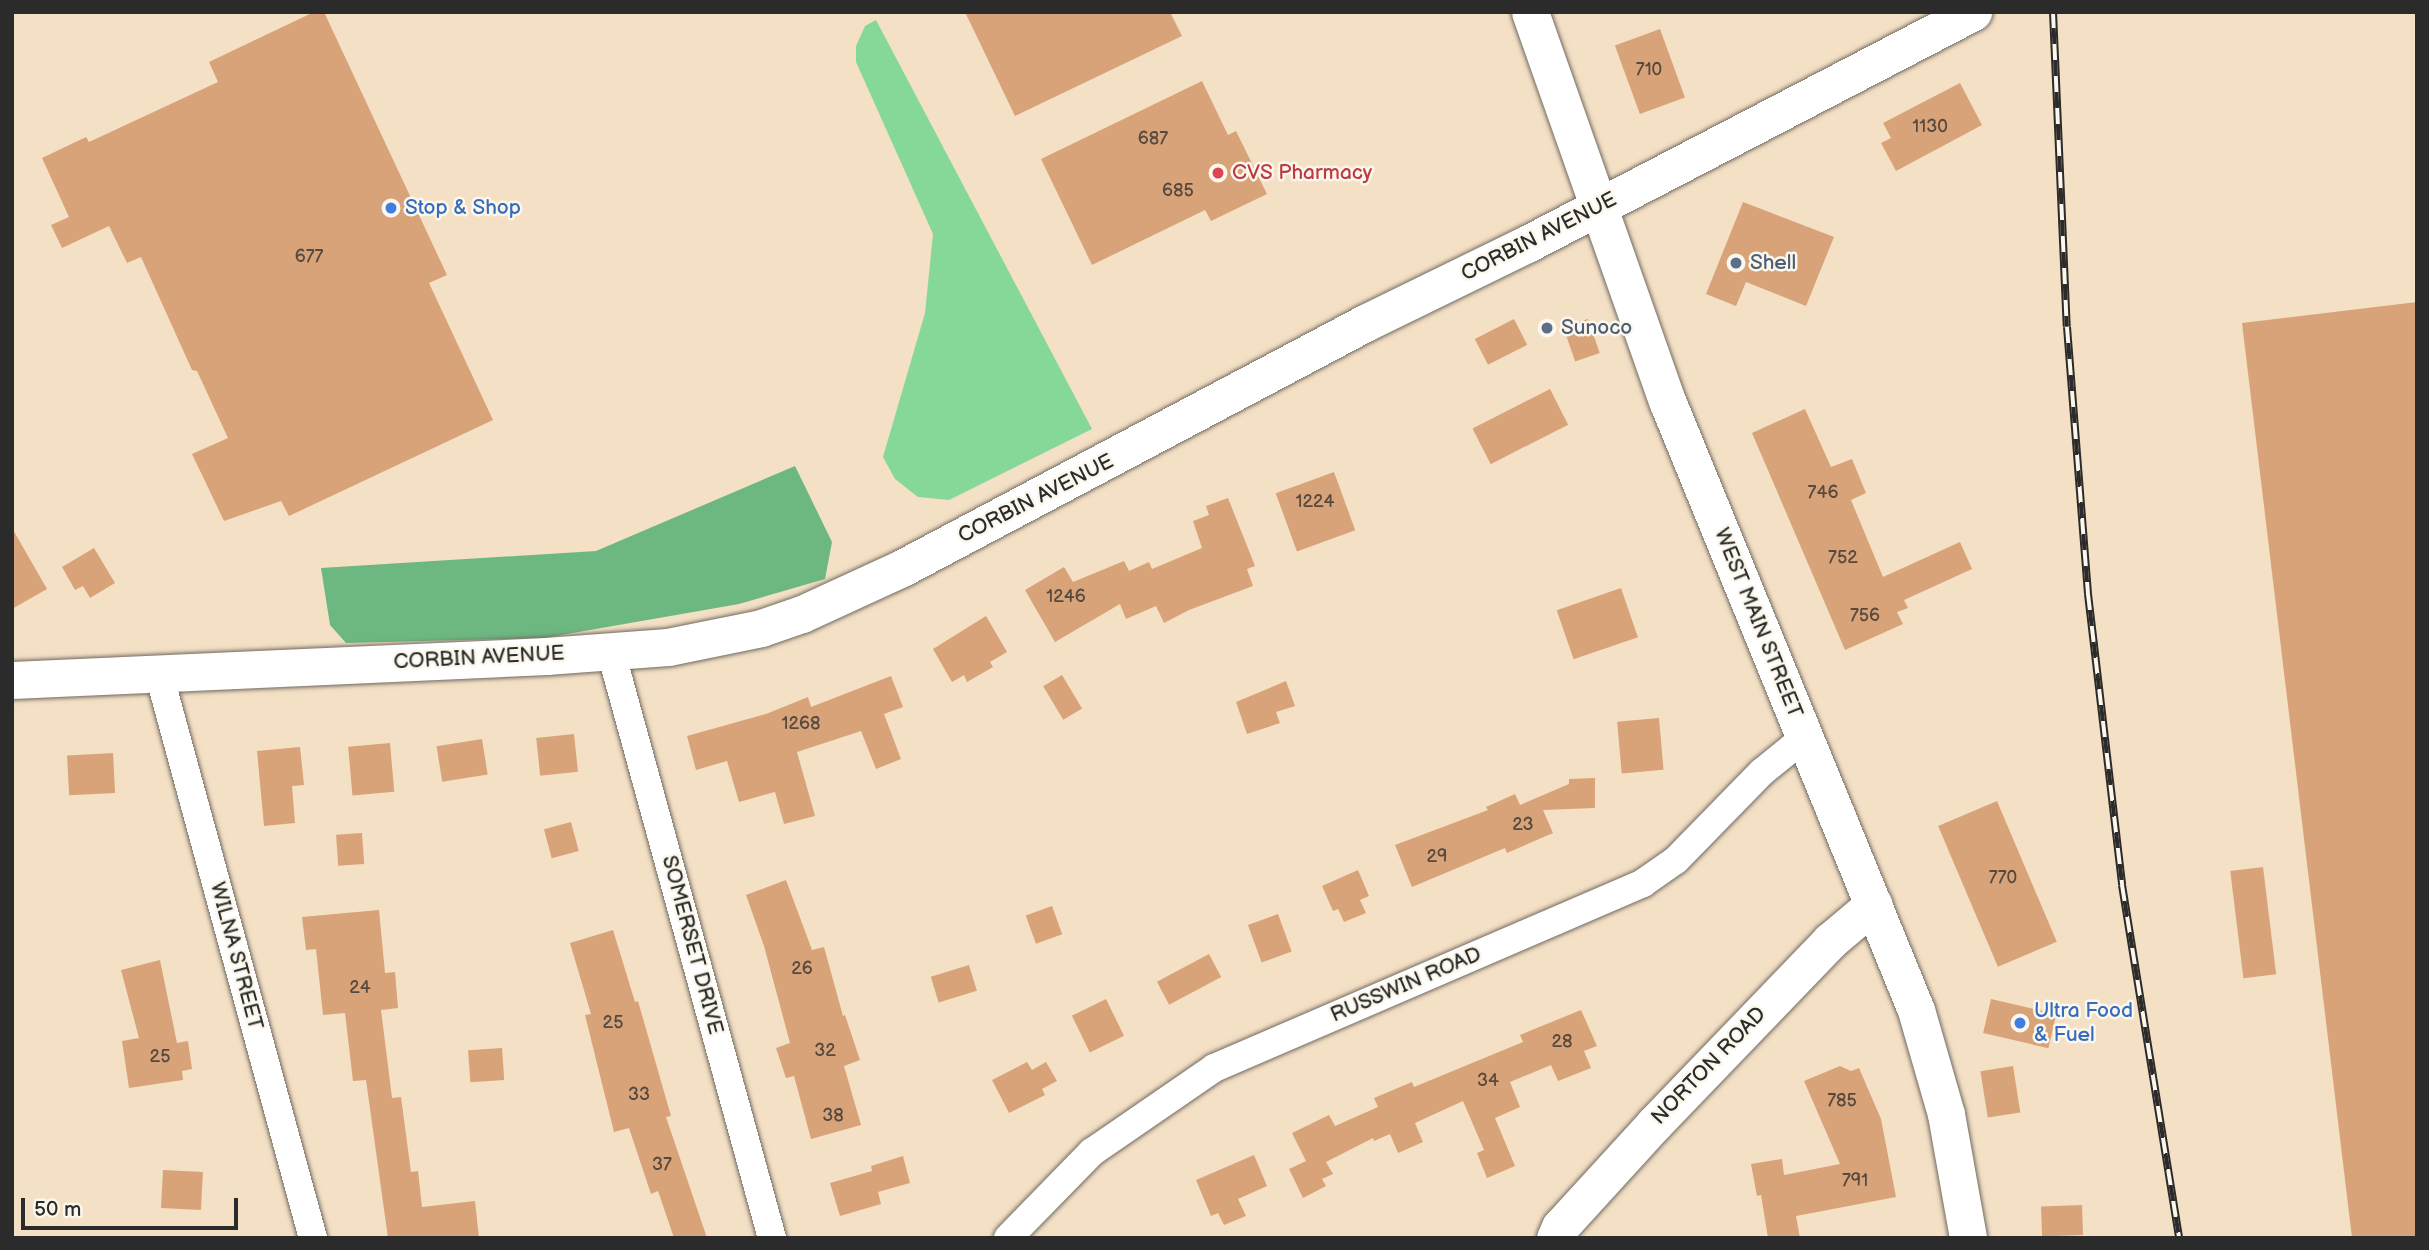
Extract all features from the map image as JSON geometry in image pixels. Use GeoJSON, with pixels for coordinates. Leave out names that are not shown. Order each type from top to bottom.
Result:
{"type":"FeatureCollection","features":[{"type":"Feature","properties":{"kind":"main road","name":"WEST MAIN STREET"},"geometry":{"type":"LineString","coordinates":[[1530,12],[1668,403],[1910,992],[1933,1060],[1950,1133],[1968,1238]]}},
{"type":"Feature","properties":{"kind":"main road","name":"CORBIN AVENUE"},"geometry":{"type":"LineString","coordinates":[[12,680],[611,652],[724,638],[802,614],[854,592],[1146,442],[1365,323],[1599,207],[1973,12]]}},
{"type":"Feature","properties":{"kind":"main road","name":"NORTON ROAD"},"geometry":{"type":"LineString","coordinates":[[1555,1238],[1560,1227],[1654,1124],[1830,941],[1874,904]]}},
{"type":"Feature","properties":{"kind":"street","name":"SOMERSET DRIVE"},"geometry":{"type":"LineString","coordinates":[[611,652],[772,1238]]}},
{"type":"Feature","properties":{"kind":"street","name":"WILNA STREET"},"geometry":{"type":"LineString","coordinates":[[159,674],[313,1238]]}},
{"type":"Feature","properties":{"kind":"street","name":"RUSSWIN ROAD"},"geometry":{"type":"LineString","coordinates":[[1008,1238],[1091,1152],[1214,1068],[1643,883],[1676,860],[1762,772],[1805,737]]}},
{"type":"Feature","properties":{"kind":"green space"},"geometry":{"type":"Polygon","coordinates":[[[876,20],[1092,429],[949,500],[918,497],[895,479],[883,457],[925,313],[933,234],[856,62],[856,46],[865,26],[876,20]]]}},
{"type":"Feature","properties":{"kind":"green space"},"geometry":{"type":"Polygon","coordinates":[[[795,466],[832,542],[825,579],[739,604],[544,638],[346,643],[330,625],[321,568],[596,551],[795,466]]]}},
{"type":"Feature","properties":{"kind":"building"},"geometry":{"type":"Polygon","coordinates":[[[314,12],[324,12],[447,275],[429,283],[493,420],[289,516],[281,501],[224,521],[192,454],[228,438],[197,371],[192,370],[141,257],[127,263],[109,226],[62,248],[51,225],[69,217],[42,158],[86,137],[89,142],[218,82],[209,62],[314,12]]]}},
{"type":"Feature","properties":{"kind":"building"},"geometry":{"type":"Polygon","coordinates":[[[965,12],[1170,12],[1182,36],[1015,116],[965,12]]]}},
{"type":"Feature","properties":{"kind":"building"},"geometry":{"type":"Polygon","coordinates":[[[1660,29],[1685,98],[1640,114],[1615,45],[1660,29]]]}},
{"type":"Feature","properties":{"kind":"building"},"geometry":{"type":"Polygon","coordinates":[[[1202,81],[1228,135],[1236,131],[1267,194],[1211,221],[1205,210],[1092,265],[1041,159],[1202,81]]]}},
{"type":"Feature","properties":{"kind":"building"},"geometry":{"type":"Polygon","coordinates":[[[1960,83],[1982,125],[1896,171],[1881,143],[1891,138],[1883,123],[1960,83]]]}},
{"type":"Feature","properties":{"kind":"building"},"geometry":{"type":"Polygon","coordinates":[[[1743,202],[1834,237],[1806,306],[1746,282],[1736,306],[1706,294],[1743,202]]]}},
{"type":"Feature","properties":{"kind":"building"},"geometry":{"type":"Polygon","coordinates":[[[2417,302],[2417,1238],[2352,1238],[2242,323],[2417,302]]]}},
{"type":"Feature","properties":{"kind":"building"},"geometry":{"type":"Polygon","coordinates":[[[1514,319],[1527,345],[1488,365],[1475,339],[1514,319]]]}},
{"type":"Feature","properties":{"kind":"building"},"geometry":{"type":"Polygon","coordinates":[[[1588,319],[1600,353],[1575,362],[1563,327],[1588,319]]]}},
{"type":"Feature","properties":{"kind":"building"},"geometry":{"type":"Polygon","coordinates":[[[1550,389],[1568,425],[1491,464],[1472,428],[1550,389]]]}},
{"type":"Feature","properties":{"kind":"building"},"geometry":{"type":"Polygon","coordinates":[[[1805,409],[1831,467],[1852,459],[1866,493],[1851,500],[1883,577],[1960,542],[1972,569],[1904,600],[1908,608],[1897,612],[1903,624],[1845,650],[1752,433],[1805,409]]]}},
{"type":"Feature","properties":{"kind":"building"},"geometry":{"type":"Polygon","coordinates":[[[1334,472],[1355,530],[1297,551],[1276,493],[1334,472]]]}},
{"type":"Feature","properties":{"kind":"building"},"geometry":{"type":"Polygon","coordinates":[[[1228,498],[1255,566],[1247,569],[1253,586],[1189,610],[1164,623],[1156,606],[1126,619],[1120,604],[1055,642],[1025,590],[1064,567],[1073,582],[1124,561],[1129,571],[1149,562],[1152,569],[1202,548],[1193,521],[1209,515],[1206,506],[1228,498]]]}},
{"type":"Feature","properties":{"kind":"building"},"geometry":{"type":"Polygon","coordinates":[[[12,528],[47,589],[12,609],[12,528]]]}},
{"type":"Feature","properties":{"kind":"building"},"geometry":{"type":"Polygon","coordinates":[[[94,548],[115,583],[90,598],[83,586],[75,590],[62,567],[94,548]]]}},
{"type":"Feature","properties":{"kind":"building"},"geometry":{"type":"Polygon","coordinates":[[[1621,588],[1638,637],[1574,659],[1557,610],[1621,588]]]}},
{"type":"Feature","properties":{"kind":"building"},"geometry":{"type":"Polygon","coordinates":[[[986,616],[1007,652],[990,662],[993,667],[967,682],[964,675],[952,682],[933,649],[986,616]]]}},
{"type":"Feature","properties":{"kind":"building"},"geometry":{"type":"Polygon","coordinates":[[[1062,675],[1082,708],[1063,720],[1043,686],[1062,675]]]}},
{"type":"Feature","properties":{"kind":"building"},"geometry":{"type":"Polygon","coordinates":[[[891,676],[903,707],[884,714],[901,759],[876,769],[861,731],[797,752],[815,816],[784,824],[775,792],[739,802],[727,761],[696,770],[687,736],[766,714],[808,697],[811,707],[891,676]]]}},
{"type":"Feature","properties":{"kind":"building"},"geometry":{"type":"Polygon","coordinates":[[[1286,681],[1295,706],[1276,712],[1280,723],[1247,734],[1236,702],[1286,681]]]}},
{"type":"Feature","properties":{"kind":"building"},"geometry":{"type":"Polygon","coordinates":[[[1659,718],[1664,770],[1622,773],[1617,722],[1659,718]]]}},
{"type":"Feature","properties":{"kind":"building"},"geometry":{"type":"Polygon","coordinates":[[[574,734],[578,772],[540,776],[536,738],[574,734]]]}},
{"type":"Feature","properties":{"kind":"building"},"geometry":{"type":"Polygon","coordinates":[[[482,739],[488,775],[442,782],[437,746],[482,739]]]}},
{"type":"Feature","properties":{"kind":"building"},"geometry":{"type":"Polygon","coordinates":[[[390,743],[394,792],[352,795],[348,747],[390,743]]]}},
{"type":"Feature","properties":{"kind":"building"},"geometry":{"type":"Polygon","coordinates":[[[300,747],[304,785],[292,786],[295,823],[264,826],[257,751],[300,747]]]}},
{"type":"Feature","properties":{"kind":"building"},"geometry":{"type":"Polygon","coordinates":[[[113,753],[115,793],[69,795],[67,755],[113,753]]]}},
{"type":"Feature","properties":{"kind":"building"},"geometry":{"type":"Polygon","coordinates":[[[1595,778],[1595,808],[1543,810],[1553,833],[1507,853],[1505,848],[1412,887],[1395,845],[1488,810],[1486,807],[1515,794],[1520,805],[1569,784],[1569,779],[1595,778]]]}},
{"type":"Feature","properties":{"kind":"building"},"geometry":{"type":"Polygon","coordinates":[[[1997,801],[2057,942],[1998,967],[1938,826],[1997,801]]]}},
{"type":"Feature","properties":{"kind":"building"},"geometry":{"type":"Polygon","coordinates":[[[571,822],[579,851],[552,858],[544,829],[571,822]]]}},
{"type":"Feature","properties":{"kind":"building"},"geometry":{"type":"Polygon","coordinates":[[[362,833],[364,864],[338,866],[336,835],[362,833]]]}},
{"type":"Feature","properties":{"kind":"building"},"geometry":{"type":"Polygon","coordinates":[[[2263,867],[2276,974],[2243,978],[2230,871],[2263,867]]]}},
{"type":"Feature","properties":{"kind":"building"},"geometry":{"type":"Polygon","coordinates":[[[1358,870],[1369,896],[1360,900],[1366,913],[1344,922],[1338,909],[1333,911],[1322,886],[1358,870]]]}},
{"type":"Feature","properties":{"kind":"building"},"geometry":{"type":"Polygon","coordinates":[[[786,880],[812,950],[824,947],[843,1016],[845,1015],[860,1060],[844,1066],[861,1125],[811,1139],[794,1076],[786,1078],[776,1048],[790,1043],[764,946],[746,895],[786,880]]]}},
{"type":"Feature","properties":{"kind":"building"},"geometry":{"type":"Polygon","coordinates":[[[1052,906],[1062,934],[1036,944],[1026,916],[1052,906]]]}},
{"type":"Feature","properties":{"kind":"building"},"geometry":{"type":"Polygon","coordinates":[[[379,910],[385,973],[395,972],[398,1008],[381,1010],[392,1098],[401,1097],[411,1172],[418,1171],[422,1207],[475,1201],[479,1238],[388,1238],[366,1080],[353,1081],[345,1013],[323,1015],[316,949],[306,950],[302,917],[379,910]]]}},
{"type":"Feature","properties":{"kind":"building"},"geometry":{"type":"Polygon","coordinates":[[[1278,914],[1292,952],[1262,963],[1248,925],[1278,914]]]}},
{"type":"Feature","properties":{"kind":"building"},"geometry":{"type":"Polygon","coordinates":[[[613,930],[635,1002],[638,1001],[671,1116],[666,1117],[707,1238],[674,1238],[658,1191],[651,1194],[629,1128],[614,1132],[585,1015],[591,1014],[570,943],[613,930]]]}},
{"type":"Feature","properties":{"kind":"building"},"geometry":{"type":"Polygon","coordinates":[[[1209,954],[1221,977],[1169,1005],[1157,982],[1209,954]]]}},
{"type":"Feature","properties":{"kind":"building"},"geometry":{"type":"Polygon","coordinates":[[[160,960],[177,1043],[188,1041],[192,1069],[182,1071],[183,1080],[129,1088],[122,1041],[139,1038],[121,970],[160,960]]]}},
{"type":"Feature","properties":{"kind":"building"},"geometry":{"type":"Polygon","coordinates":[[[969,965],[977,991],[939,1003],[931,977],[969,965]]]}},
{"type":"Feature","properties":{"kind":"building"},"geometry":{"type":"Polygon","coordinates":[[[1106,999],[1124,1036],[1090,1053],[1072,1016],[1106,999]]]}},
{"type":"Feature","properties":{"kind":"building","name":"Ultra Food & Fuel"},"geometry":{"type":"Polygon","coordinates":[[[1991,999],[2056,1014],[2048,1048],[1983,1033],[1991,999]]]}},
{"type":"Feature","properties":{"kind":"building"},"geometry":{"type":"Polygon","coordinates":[[[1581,1010],[1597,1046],[1584,1051],[1591,1068],[1558,1081],[1551,1065],[1510,1082],[1520,1107],[1495,1118],[1515,1166],[1487,1178],[1477,1153],[1484,1150],[1463,1101],[1415,1123],[1423,1142],[1398,1153],[1390,1134],[1374,1141],[1373,1138],[1326,1162],[1333,1174],[1322,1179],[1326,1186],[1303,1198],[1289,1169],[1306,1161],[1292,1133],[1329,1115],[1335,1126],[1378,1107],[1374,1098],[1412,1082],[1414,1087],[1523,1042],[1520,1035],[1581,1010]]]}},
{"type":"Feature","properties":{"kind":"building"},"geometry":{"type":"Polygon","coordinates":[[[502,1048],[504,1080],[470,1082],[468,1050],[502,1048]]]}},
{"type":"Feature","properties":{"kind":"building"},"geometry":{"type":"Polygon","coordinates":[[[1027,1062],[1032,1070],[1046,1062],[1057,1081],[1042,1089],[1045,1095],[1009,1113],[992,1080],[1027,1062]]]}},
{"type":"Feature","properties":{"kind":"building"},"geometry":{"type":"Polygon","coordinates":[[[1840,1066],[1851,1071],[1859,1068],[1881,1119],[1896,1197],[1796,1216],[1800,1238],[1768,1238],[1761,1195],[1757,1196],[1751,1164],[1782,1159],[1784,1175],[1840,1164],[1804,1081],[1840,1066]]]}},
{"type":"Feature","properties":{"kind":"building","name":"Ultra Food & Fuel"},"geometry":{"type":"Polygon","coordinates":[[[2013,1066],[2020,1112],[1988,1118],[1980,1071],[2013,1066]]]}},
{"type":"Feature","properties":{"kind":"building"},"geometry":{"type":"Polygon","coordinates":[[[1254,1155],[1267,1186],[1238,1199],[1246,1216],[1224,1225],[1218,1213],[1211,1216],[1196,1180],[1254,1155]]]}},
{"type":"Feature","properties":{"kind":"building"},"geometry":{"type":"Polygon","coordinates":[[[903,1156],[910,1183],[878,1192],[881,1204],[840,1216],[830,1183],[872,1171],[871,1166],[903,1156]]]}},
{"type":"Feature","properties":{"kind":"building"},"geometry":{"type":"Polygon","coordinates":[[[163,1170],[203,1172],[201,1210],[161,1208],[163,1170]]]}},
{"type":"Feature","properties":{"kind":"building"},"geometry":{"type":"Polygon","coordinates":[[[2082,1205],[2083,1235],[2042,1236],[2041,1206],[2082,1205]]]}},
{"type":"Feature","properties":{"kind":"railway"},"geometry":{"type":"LineString","coordinates":[[2053,12],[2067,327],[2088,594],[2122,885],[2179,1238]]}},
{"type":"Feature","properties":{"kind":"place","name":"CVS Pharmacy"},"geometry":{"type":"Point","coordinates":[1218,173]}},
{"type":"Feature","properties":{"kind":"place","name":"Stop & Shop"},"geometry":{"type":"Point","coordinates":[391,208]}},
{"type":"Feature","properties":{"kind":"place","name":"Shell"},"geometry":{"type":"Point","coordinates":[1736,263]}},
{"type":"Feature","properties":{"kind":"place","name":"Sunoco"},"geometry":{"type":"Point","coordinates":[1547,328]}},
{"type":"Feature","properties":{"kind":"place","name":"Ultra Food & Fuel"},"geometry":{"type":"Point","coordinates":[2020,1023]}}]}
